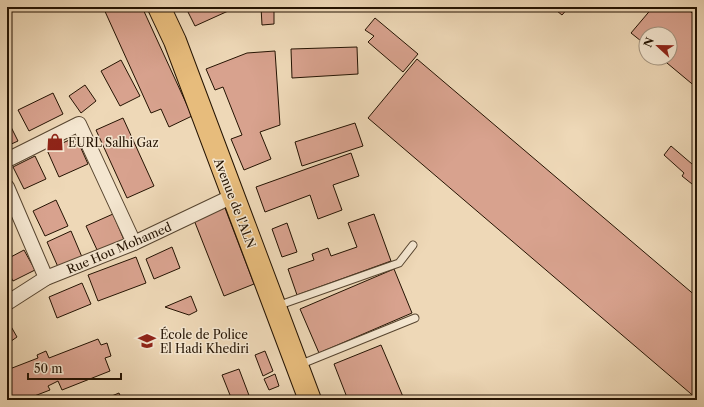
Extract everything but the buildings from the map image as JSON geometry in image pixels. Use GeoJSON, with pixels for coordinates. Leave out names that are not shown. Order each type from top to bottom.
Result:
{"type":"FeatureCollection","features":[{"type":"Feature","properties":{"kind":"main road","name":"Avenue de l'ALN"},"geometry":{"type":"LineString","coordinates":[[159,7],[174,41],[310,400]]}},
{"type":"Feature","properties":{"kind":"street"},"geometry":{"type":"LineString","coordinates":[[7,160],[79,124],[134,243]]}},
{"type":"Feature","properties":{"kind":"street"},"geometry":{"type":"LineString","coordinates":[[7,186],[46,278]]}},
{"type":"Feature","properties":{"kind":"street","name":"Rue Hou Mohamed"},"geometry":{"type":"LineString","coordinates":[[7,303],[46,278],[134,243],[233,196]]}},
{"type":"Feature","properties":{"kind":"lane"},"geometry":{"type":"LineString","coordinates":[[274,307],[399,263],[413,245]]}},
{"type":"Feature","properties":{"kind":"lane"},"geometry":{"type":"LineString","coordinates":[[297,365],[414,318]]}},
{"type":"Feature","properties":{"kind":"place","name":"EURL Salhi Gaz"},"geometry":{"type":"Point","coordinates":[55,142]}},
{"type":"Feature","properties":{"kind":"place","name":"École de Police El Hadi Khediri"},"geometry":{"type":"Point","coordinates":[147,341]}}]}
